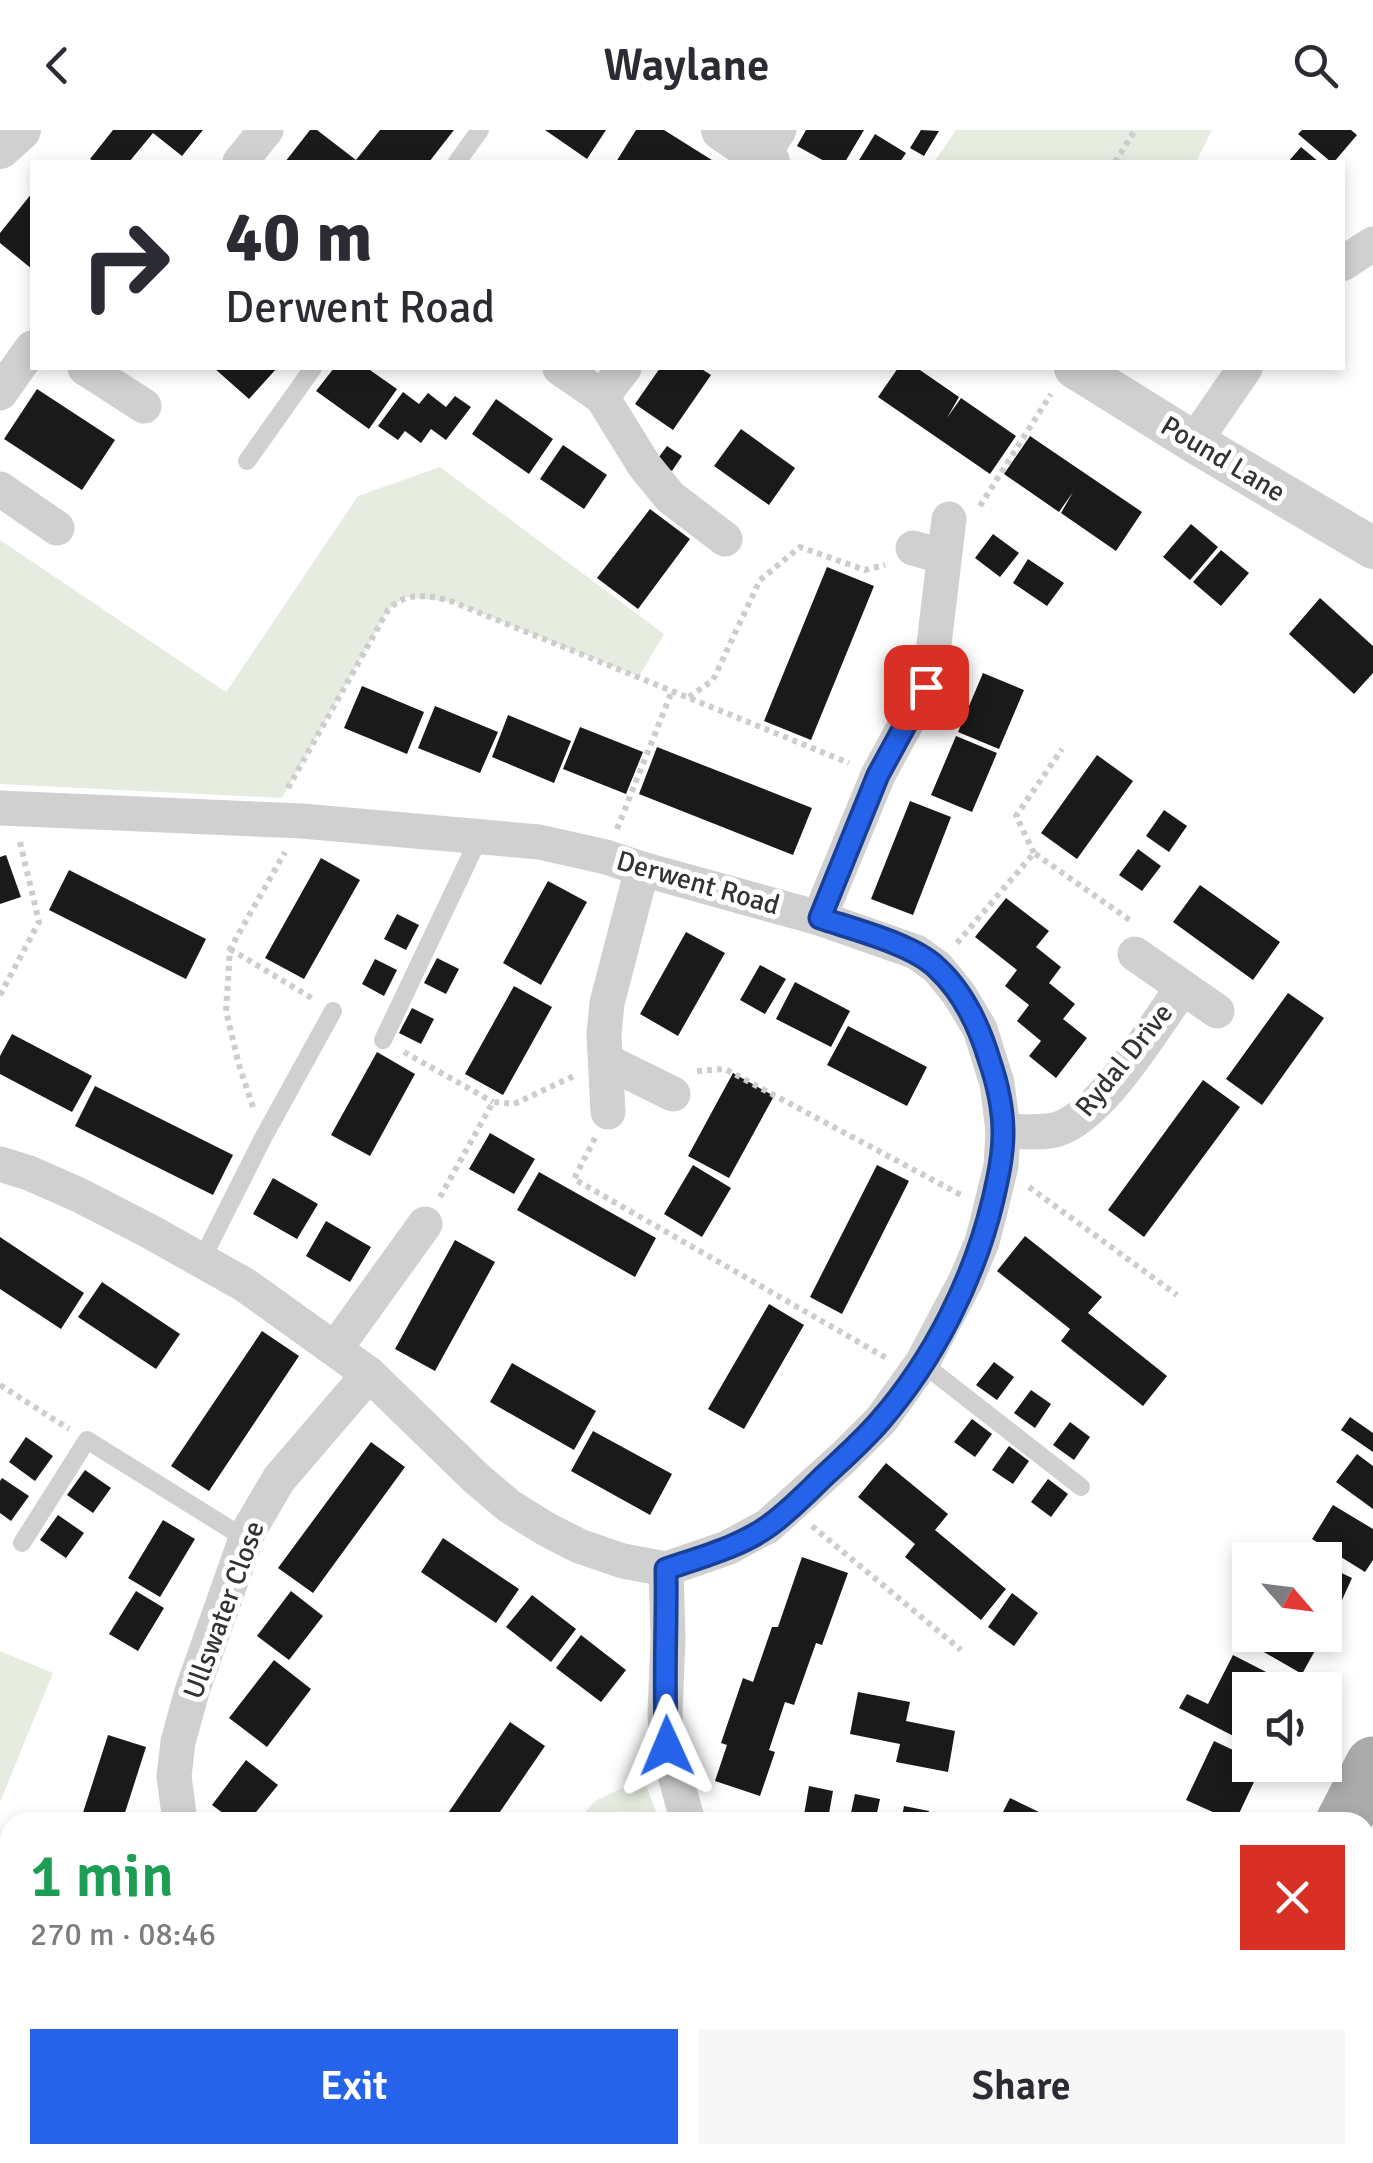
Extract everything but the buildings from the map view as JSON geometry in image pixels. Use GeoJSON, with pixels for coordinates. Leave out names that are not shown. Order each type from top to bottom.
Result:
{"type":"FeatureCollection","features":[{"type":"Feature","properties":{"kind":"main road"},"geometry":{"type":"LineString","coordinates":[[1348,1812],[1373,1764]]}},
{"type":"Feature","properties":{"kind":"street"},"geometry":{"type":"LineString","coordinates":[[0,148],[20,130]]}},
{"type":"Feature","properties":{"kind":"street"},"geometry":{"type":"LineString","coordinates":[[242,160],[266,130]]}},
{"type":"Feature","properties":{"kind":"street"},"geometry":{"type":"LineString","coordinates":[[722,130],[770,150]]}},
{"type":"Feature","properties":{"kind":"street"},"geometry":{"type":"LineString","coordinates":[[1345,262],[1373,244]]}},
{"type":"Feature","properties":{"kind":"street"},"geometry":{"type":"LineString","coordinates":[[0,393],[30,351]]}},
{"type":"Feature","properties":{"kind":"street"},"geometry":{"type":"LineString","coordinates":[[88,370],[144,406]]}},
{"type":"Feature","properties":{"kind":"street"},"geometry":{"type":"LineString","coordinates":[[563,370],[602,397],[670,497],[725,539]]}},
{"type":"Feature","properties":{"kind":"street"},"geometry":{"type":"LineString","coordinates":[[602,397],[622,370]]}},
{"type":"Feature","properties":{"kind":"street"},"geometry":{"type":"LineString","coordinates":[[1194,442],[1244,370]]}},
{"type":"Feature","properties":{"kind":"street","name":"Pound Lane"},"geometry":{"type":"LineString","coordinates":[[1066,375],[1194,442],[1373,548]]}},
{"type":"Feature","properties":{"kind":"street"},"geometry":{"type":"LineString","coordinates":[[0,489],[58,528]]}},
{"type":"Feature","properties":{"kind":"street"},"geometry":{"type":"LineString","coordinates":[[820,918],[878,775],[926,687],[932,661],[917,556],[960,520]]}},
{"type":"Feature","properties":{"kind":"street","name":"Derwent Road"},"geometry":{"type":"LineString","coordinates":[[6,809],[286,821],[539,842],[606,857],[820,918],[916,952],[936,966],[980,1029],[997,1082],[1003,1131],[1001,1166],[990,1211],[966,1280],[918,1368],[881,1420],[790,1508],[749,1537],[666,1569]]}},
{"type":"Feature","properties":{"kind":"street"},"geometry":{"type":"LineString","coordinates":[[608,1112],[604,1034],[607,1003],[642,870]]}},
{"type":"Feature","properties":{"kind":"street","name":"Rydal Drive"},"geometry":{"type":"LineString","coordinates":[[1135,954],[1217,1012]]}},
{"type":"Feature","properties":{"kind":"street","name":"Rydal Drive"},"geometry":{"type":"LineString","coordinates":[[1003,1131],[1048,1131],[1082,1117],[1136,1053],[1182,988]]}},
{"type":"Feature","properties":{"kind":"street"},"geometry":{"type":"LineString","coordinates":[[606,1061],[674,1094]]}},
{"type":"Feature","properties":{"kind":"street"},"geometry":{"type":"LineString","coordinates":[[0,1164],[79,1195],[245,1285],[369,1374],[508,1506],[579,1546],[623,1561],[666,1569],[667,1746],[685,1812]]}},
{"type":"Feature","properties":{"kind":"street"},"geometry":{"type":"LineString","coordinates":[[335,1350],[425,1224]]}},
{"type":"Feature","properties":{"kind":"street","name":"Ullswater Close"},"geometry":{"type":"LineString","coordinates":[[179,1812],[174,1776],[178,1742],[249,1530],[279,1479],[369,1374]]}},
{"type":"Feature","properties":{"kind":"lane"},"geometry":{"type":"LineString","coordinates":[[458,160],[480,130]]}},
{"type":"Feature","properties":{"kind":"lane"},"geometry":{"type":"LineString","coordinates":[[247,461],[312,370]]}},
{"type":"Feature","properties":{"kind":"lane"},"geometry":{"type":"LineString","coordinates":[[383,1040],[479,838]]}},
{"type":"Feature","properties":{"kind":"lane"},"geometry":{"type":"LineString","coordinates":[[202,1261],[263,1138],[333,1012]]}},
{"type":"Feature","properties":{"kind":"lane"},"geometry":{"type":"LineString","coordinates":[[918,1368],[1082,1487]]}},
{"type":"Feature","properties":{"kind":"lane"},"geometry":{"type":"LineString","coordinates":[[22,1544],[87,1440],[246,1539]]}},
{"type":"Feature","properties":{"kind":"path"},"geometry":{"type":"LineString","coordinates":[[1116,160],[1135,130]]}},
{"type":"Feature","properties":{"kind":"path"},"geometry":{"type":"LineString","coordinates":[[960,520],[1066,375]]}},
{"type":"Feature","properties":{"kind":"path"},"geometry":{"type":"LineString","coordinates":[[689,697],[713,680],[760,580],[800,547],[865,570],[917,556]]}},
{"type":"Feature","properties":{"kind":"path"},"geometry":{"type":"LineString","coordinates":[[263,1138],[226,1011],[230,949],[286,821],[379,625],[394,603],[405,597],[438,597],[878,775]]}},
{"type":"Feature","properties":{"kind":"path"},"geometry":{"type":"LineString","coordinates":[[606,857],[672,690]]}},
{"type":"Feature","properties":{"kind":"path"},"geometry":{"type":"LineString","coordinates":[[1062,749],[1016,816],[1034,852],[1136,925],[1135,954]]}},
{"type":"Feature","properties":{"kind":"path"},"geometry":{"type":"LineString","coordinates":[[0,995],[39,922],[6,809]]}},
{"type":"Feature","properties":{"kind":"path"},"geometry":{"type":"LineString","coordinates":[[936,966],[1034,852]]}},
{"type":"Feature","properties":{"kind":"path"},"geometry":{"type":"LineString","coordinates":[[425,1224],[494,1102],[514,1104],[606,1061]]}},
{"type":"Feature","properties":{"kind":"path"},"geometry":{"type":"LineString","coordinates":[[674,1094],[688,1072],[725,1069],[990,1211]]}},
{"type":"Feature","properties":{"kind":"path"},"geometry":{"type":"LineString","coordinates":[[608,1112],[574,1179],[918,1368]]}},
{"type":"Feature","properties":{"kind":"path"},"geometry":{"type":"LineString","coordinates":[[1001,1166],[1177,1295]]}},
{"type":"Feature","properties":{"kind":"path"},"geometry":{"type":"LineString","coordinates":[[0,1385],[87,1440]]}},
{"type":"Feature","properties":{"kind":"path"},"geometry":{"type":"LineString","coordinates":[[790,1508],[961,1650]]}},
{"type":"Feature","properties":{"kind":"shaded area"},"geometry":{"type":"Polygon","coordinates":[[[956,130],[1212,130],[1197,160],[935,160],[956,130]]]}},
{"type":"Feature","properties":{"kind":"shaded area"},"geometry":{"type":"Polygon","coordinates":[[[440,467],[664,634],[639,677],[453,602],[405,597],[388,610],[282,798],[0,784],[0,540],[226,692],[358,496],[440,467]]]}},
{"type":"Feature","properties":{"kind":"shaded area"},"geometry":{"type":"Polygon","coordinates":[[[0,1651],[53,1673],[0,1802],[0,1651]]]}},
{"type":"Feature","properties":{"kind":"shaded area"},"geometry":{"type":"Polygon","coordinates":[[[644,1781],[656,1812],[586,1812],[595,1801],[644,1781]]]}},
{"type":"Feature","properties":{"kind":"route"},"geometry":{"type":"LineString","coordinates":[[667,1746],[666,1569],[726,1548],[768,1526],[881,1420],[948,1318],[982,1242],[990,1211],[1001,1166],[1003,1131],[997,1082],[980,1029],[936,966],[916,952],[820,918],[878,775],[926,687]]}}]}
